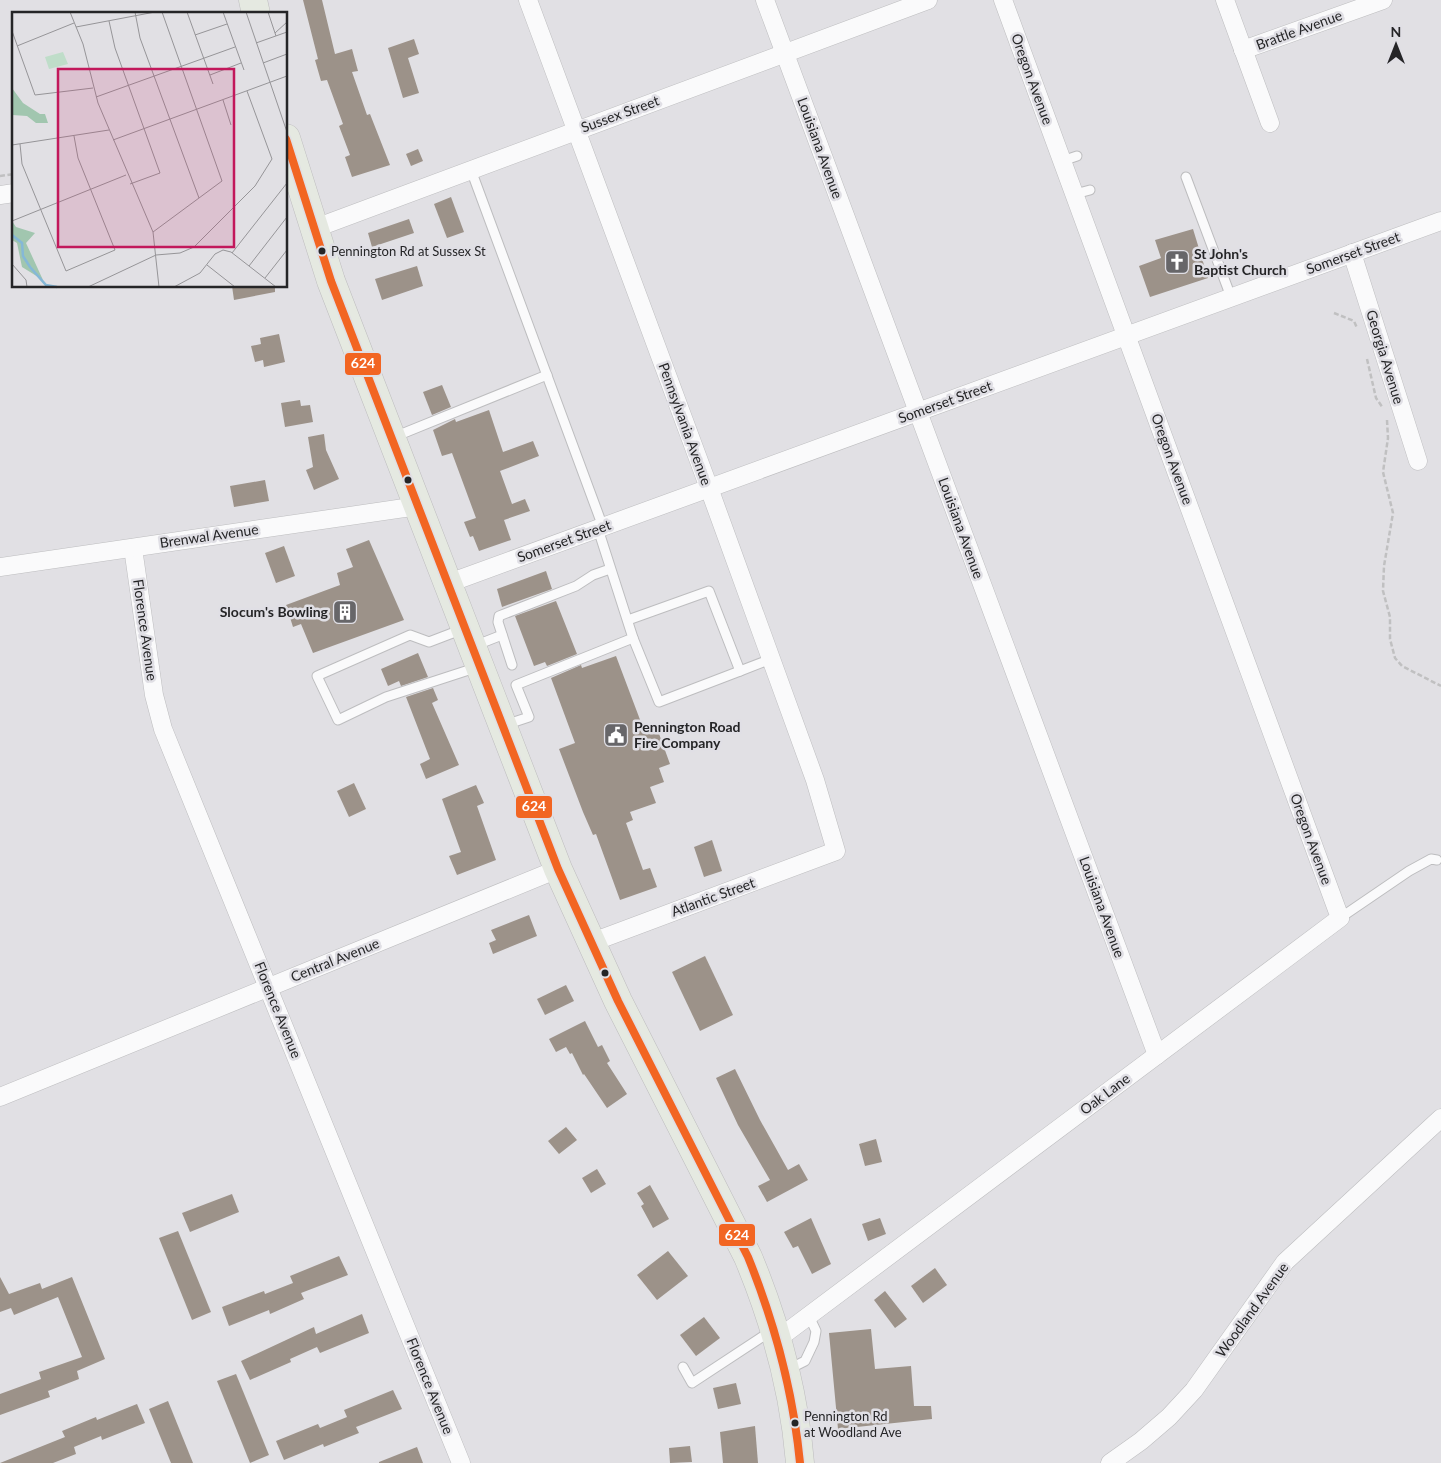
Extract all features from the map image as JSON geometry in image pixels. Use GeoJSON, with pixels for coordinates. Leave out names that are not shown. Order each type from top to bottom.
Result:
{"type":"FeatureCollection","features":[{"type":"Feature","properties":{"kind":"main road"},"geometry":{"type":"LineString","coordinates":[[288,150],[313,229],[558,869],[590,943],[748,1257],[777,1333],[787,1371],[798,1430],[800,1463]]}},
{"type":"Feature","properties":{"kind":"street","name":"Pennsylvania Avenue"},"geometry":{"type":"LineString","coordinates":[[528,0],[815,780],[836,851]]}},
{"type":"Feature","properties":{"kind":"street","name":"Louisiana Avenue"},"geometry":{"type":"LineString","coordinates":[[765,0],[1157,1055]]}},
{"type":"Feature","properties":{"kind":"street","name":"Sussex Street"},"geometry":{"type":"LineString","coordinates":[[313,229],[928,0]]}},
{"type":"Feature","properties":{"kind":"street","name":"Oregon Avenue"},"geometry":{"type":"LineString","coordinates":[[1003,0],[1070,158],[1127,335],[1340,918]]}},
{"type":"Feature","properties":{"kind":"street"},"geometry":{"type":"LineString","coordinates":[[1225,0],[1270,123]]}},
{"type":"Feature","properties":{"kind":"street","name":"Brattle Avenue"},"geometry":{"type":"LineString","coordinates":[[1243,50],[1383,0]]}},
{"type":"Feature","properties":{"kind":"street","name":"Somerset Street"},"geometry":{"type":"LineString","coordinates":[[448,583],[1441,221]]}},
{"type":"Feature","properties":{"kind":"street","name":"Georgia Avenue"},"geometry":{"type":"LineString","coordinates":[[1352,253],[1418,461]]}},
{"type":"Feature","properties":{"kind":"street","name":"Brenwal Avenue"},"geometry":{"type":"LineString","coordinates":[[0,567],[418,506]]}},
{"type":"Feature","properties":{"kind":"street","name":"Florence Avenue"},"geometry":{"type":"LineString","coordinates":[[133,548],[157,708],[461,1463]]}},
{"type":"Feature","properties":{"kind":"street","name":"Atlantic Street"},"geometry":{"type":"LineString","coordinates":[[590,943],[836,851]]}},
{"type":"Feature","properties":{"kind":"street","name":"Central Avenue"},"geometry":{"type":"LineString","coordinates":[[0,1097],[558,869]]}},
{"type":"Feature","properties":{"kind":"street","name":"Oak Lane"},"geometry":{"type":"LineString","coordinates":[[777,1333],[809,1316],[1340,918]]}},
{"type":"Feature","properties":{"kind":"street","name":"Woodland Avenue"},"geometry":{"type":"LineString","coordinates":[[1110,1463],[1141,1441],[1194,1390],[1286,1262],[1441,1118]]}},
{"type":"Feature","properties":{"kind":"lane"},"geometry":{"type":"LineString","coordinates":[[471,170],[600,528],[610,569],[634,638],[660,702],[770,659]]}},
{"type":"Feature","properties":{"kind":"lane"},"geometry":{"type":"LineString","coordinates":[[1186,177],[1231,298]]}},
{"type":"Feature","properties":{"kind":"lane"},"geometry":{"type":"LineString","coordinates":[[392,438],[409,433],[546,375]]}},
{"type":"Feature","properties":{"kind":"lane"},"geometry":{"type":"LineString","coordinates":[[512,665],[498,622],[500,616],[576,586],[593,575],[610,569]]}},
{"type":"Feature","properties":{"kind":"lane"},"geometry":{"type":"LineString","coordinates":[[628,620],[709,591],[740,671]]}},
{"type":"Feature","properties":{"kind":"lane"},"geometry":{"type":"LineString","coordinates":[[472,647],[429,642],[410,635],[317,676],[338,720],[386,697],[472,647],[502,635]]}},
{"type":"Feature","properties":{"kind":"lane"},"geometry":{"type":"LineString","coordinates":[[502,726],[529,717],[516,684],[634,638]]}},
{"type":"Feature","properties":{"kind":"lane","name":"Oak Lane"},"geometry":{"type":"LineString","coordinates":[[1340,918],[1409,871],[1431,859],[1437,860]]}},
{"type":"Feature","properties":{"kind":"lane"},"geometry":{"type":"LineString","coordinates":[[787,1371],[805,1361],[814,1342],[816,1331],[809,1316]]}},
{"type":"Feature","properties":{"kind":"lane"},"geometry":{"type":"LineString","coordinates":[[683,1367],[692,1383],[777,1333]]}},
{"type":"Feature","properties":{"kind":"path"},"geometry":{"type":"LineString","coordinates":[[1334,313],[1354,321],[1359,332]]}},
{"type":"Feature","properties":{"kind":"path"},"geometry":{"type":"LineString","coordinates":[[1367,355],[1376,398],[1383,408],[1387,421],[1388,438],[1383,472],[1392,513],[1384,566],[1383,591],[1390,617],[1390,638],[1395,658],[1402,666],[1441,686]]}},
{"type":"Feature","properties":{"kind":"building"},"geometry":{"type":"Polygon","coordinates":[[[303,0],[322,0],[335,54],[352,49],[358,71],[352,72],[367,115],[370,114],[390,165],[352,177],[345,157],[350,155],[339,126],[343,124],[327,80],[321,81],[315,60],[318,59],[303,0]]]}},
{"type":"Feature","properties":{"kind":"building"},"geometry":{"type":"Polygon","coordinates":[[[414,39],[419,54],[408,58],[419,93],[403,98],[388,48],[414,39]]]}},
{"type":"Feature","properties":{"kind":"building"},"geometry":{"type":"Polygon","coordinates":[[[418,149],[423,161],[411,166],[406,154],[418,149]]]}},
{"type":"Feature","properties":{"kind":"building"},"geometry":{"type":"Polygon","coordinates":[[[451,197],[464,232],[447,238],[434,204],[451,197]]]}},
{"type":"Feature","properties":{"kind":"building"},"geometry":{"type":"Polygon","coordinates":[[[409,219],[414,233],[372,247],[368,233],[409,219]]]}},
{"type":"Feature","properties":{"kind":"building","name":"St John's Baptist Church"},"geometry":{"type":"Polygon","coordinates":[[[1193,229],[1208,278],[1150,297],[1139,266],[1161,258],[1155,240],[1193,229]]]}},
{"type":"Feature","properties":{"kind":"building"},"geometry":{"type":"Polygon","coordinates":[[[417,266],[423,286],[382,300],[375,279],[417,266]]]}},
{"type":"Feature","properties":{"kind":"building"},"geometry":{"type":"Polygon","coordinates":[[[232,288],[275,288],[275,292],[234,300],[232,288]]]}},
{"type":"Feature","properties":{"kind":"building"},"geometry":{"type":"Polygon","coordinates":[[[279,334],[285,362],[264,367],[263,360],[255,362],[251,346],[261,344],[260,338],[279,334]]]}},
{"type":"Feature","properties":{"kind":"building"},"geometry":{"type":"Polygon","coordinates":[[[442,385],[451,407],[432,415],[423,392],[442,385]]]}},
{"type":"Feature","properties":{"kind":"building"},"geometry":{"type":"Polygon","coordinates":[[[300,400],[301,406],[310,405],[313,422],[285,427],[281,403],[300,400]]]}},
{"type":"Feature","properties":{"kind":"building"},"geometry":{"type":"Polygon","coordinates":[[[489,410],[503,452],[533,441],[539,456],[500,471],[512,504],[525,499],[530,511],[504,520],[511,540],[479,551],[473,536],[470,537],[464,522],[476,518],[452,453],[442,456],[433,430],[455,419],[456,422],[489,410]]]}},
{"type":"Feature","properties":{"kind":"building"},"geometry":{"type":"Polygon","coordinates":[[[324,434],[326,450],[339,479],[314,490],[306,470],[313,467],[308,437],[324,434]]]}},
{"type":"Feature","properties":{"kind":"building"},"geometry":{"type":"Polygon","coordinates":[[[265,480],[269,501],[234,507],[230,486],[265,480]]]}},
{"type":"Feature","properties":{"kind":"building","name":"Slocum's Bowling"},"geometry":{"type":"Polygon","coordinates":[[[369,540],[404,620],[313,653],[301,624],[293,627],[286,605],[340,585],[337,573],[353,567],[346,549],[369,540]]]}},
{"type":"Feature","properties":{"kind":"building"},"geometry":{"type":"Polygon","coordinates":[[[284,546],[295,576],[276,583],[265,553],[284,546]]]}},
{"type":"Feature","properties":{"kind":"building"},"geometry":{"type":"Polygon","coordinates":[[[546,571],[552,589],[502,607],[497,589],[546,571]]]}},
{"type":"Feature","properties":{"kind":"building"},"geometry":{"type":"Polygon","coordinates":[[[556,601],[577,654],[547,666],[545,662],[534,666],[515,616],[556,601]]]}},
{"type":"Feature","properties":{"kind":"building"},"geometry":{"type":"Polygon","coordinates":[[[418,653],[428,677],[401,686],[399,681],[388,686],[381,669],[418,653]]]}},
{"type":"Feature","properties":{"kind":"building","name":"Pennington Road Fire Company"},"geometry":{"type":"Polygon","coordinates":[[[616,656],[642,725],[658,731],[670,764],[659,768],[664,782],[650,787],[656,803],[630,812],[633,820],[626,823],[643,870],[650,868],[657,887],[620,900],[596,834],[593,835],[559,749],[575,743],[551,678],[581,665],[582,668],[616,656]]]}},
{"type":"Feature","properties":{"kind":"building"},"geometry":{"type":"Polygon","coordinates":[[[433,688],[438,700],[432,703],[459,765],[426,779],[420,764],[430,759],[406,697],[433,688]]]}},
{"type":"Feature","properties":{"kind":"building"},"geometry":{"type":"Polygon","coordinates":[[[354,783],[366,809],[349,817],[337,791],[354,783]]]}},
{"type":"Feature","properties":{"kind":"building"},"geometry":{"type":"Polygon","coordinates":[[[476,785],[484,803],[477,806],[496,860],[457,875],[449,856],[461,852],[442,799],[476,785]]]}},
{"type":"Feature","properties":{"kind":"building"},"geometry":{"type":"Polygon","coordinates":[[[712,840],[722,871],[704,877],[694,847],[712,840]]]}},
{"type":"Feature","properties":{"kind":"building"},"geometry":{"type":"Polygon","coordinates":[[[529,915],[537,936],[493,954],[489,943],[496,940],[491,930],[529,915]]]}},
{"type":"Feature","properties":{"kind":"building"},"geometry":{"type":"Polygon","coordinates":[[[705,956],[733,1015],[700,1031],[672,972],[705,956]]]}},
{"type":"Feature","properties":{"kind":"building"},"geometry":{"type":"Polygon","coordinates":[[[566,985],[574,1001],[545,1015],[537,999],[566,985]]]}},
{"type":"Feature","properties":{"kind":"building"},"geometry":{"type":"Polygon","coordinates":[[[585,1021],[598,1047],[602,1045],[610,1061],[607,1063],[627,1094],[607,1108],[583,1075],[572,1053],[570,1054],[566,1047],[556,1052],[549,1039],[585,1021]]]}},
{"type":"Feature","properties":{"kind":"building"},"geometry":{"type":"Polygon","coordinates":[[[735,1069],[760,1120],[788,1170],[799,1164],[808,1180],[767,1202],[758,1186],[770,1180],[738,1125],[716,1078],[735,1069]]]}},
{"type":"Feature","properties":{"kind":"building"},"geometry":{"type":"Polygon","coordinates":[[[566,1127],[577,1140],[559,1154],[548,1141],[566,1127]]]}},
{"type":"Feature","properties":{"kind":"building"},"geometry":{"type":"Polygon","coordinates":[[[876,1139],[882,1162],[865,1166],[859,1144],[876,1139]]]}},
{"type":"Feature","properties":{"kind":"building"},"geometry":{"type":"Polygon","coordinates":[[[597,1169],[606,1184],[591,1193],[582,1178],[597,1169]]]}},
{"type":"Feature","properties":{"kind":"building"},"geometry":{"type":"Polygon","coordinates":[[[650,1185],[669,1219],[653,1228],[641,1206],[644,1204],[637,1193],[650,1185]]]}},
{"type":"Feature","properties":{"kind":"building"},"geometry":{"type":"Polygon","coordinates":[[[232,1194],[239,1212],[190,1232],[182,1213],[232,1194]]]}},
{"type":"Feature","properties":{"kind":"building"},"geometry":{"type":"Polygon","coordinates":[[[811,1218],[831,1264],[812,1274],[798,1246],[793,1248],[784,1232],[811,1218]]]}},
{"type":"Feature","properties":{"kind":"building"},"geometry":{"type":"Polygon","coordinates":[[[880,1218],[886,1234],[868,1241],[862,1224],[880,1218]]]}},
{"type":"Feature","properties":{"kind":"building"},"geometry":{"type":"Polygon","coordinates":[[[178,1231],[211,1312],[192,1320],[159,1238],[178,1231]]]}},
{"type":"Feature","properties":{"kind":"building"},"geometry":{"type":"Polygon","coordinates":[[[668,1251],[688,1276],[657,1300],[637,1275],[668,1251]]]}},
{"type":"Feature","properties":{"kind":"building"},"geometry":{"type":"Polygon","coordinates":[[[339,1256],[348,1275],[301,1293],[304,1299],[270,1314],[269,1310],[229,1326],[222,1307],[264,1291],[265,1294],[293,1283],[290,1276],[339,1256]]]}},
{"type":"Feature","properties":{"kind":"building"},"geometry":{"type":"Polygon","coordinates":[[[935,1268],[947,1285],[923,1303],[911,1286],[935,1268]]]}},
{"type":"Feature","properties":{"kind":"building"},"geometry":{"type":"Polygon","coordinates":[[[0,1277],[9,1294],[40,1283],[42,1289],[72,1277],[105,1359],[77,1371],[79,1379],[48,1391],[50,1397],[0,1415],[0,1394],[41,1379],[39,1372],[82,1357],[58,1297],[14,1315],[11,1308],[0,1312],[0,1277]]]}},
{"type":"Feature","properties":{"kind":"building"},"geometry":{"type":"Polygon","coordinates":[[[885,1291],[907,1319],[895,1328],[874,1300],[885,1291]]]}},
{"type":"Feature","properties":{"kind":"building"},"geometry":{"type":"Polygon","coordinates":[[[362,1314],[369,1333],[320,1353],[317,1347],[290,1359],[291,1362],[250,1380],[241,1361],[314,1327],[316,1334],[362,1314]]]}},
{"type":"Feature","properties":{"kind":"building"},"geometry":{"type":"Polygon","coordinates":[[[704,1317],[720,1338],[696,1356],[680,1335],[704,1317]]]}},
{"type":"Feature","properties":{"kind":"building"},"geometry":{"type":"Polygon","coordinates":[[[871,1329],[875,1369],[911,1366],[914,1406],[931,1406],[932,1419],[838,1429],[829,1333],[871,1329]]]}},
{"type":"Feature","properties":{"kind":"building"},"geometry":{"type":"Polygon","coordinates":[[[236,1374],[269,1455],[250,1463],[217,1381],[236,1374]]]}},
{"type":"Feature","properties":{"kind":"building"},"geometry":{"type":"Polygon","coordinates":[[[736,1383],[741,1404],[718,1409],[713,1388],[736,1383]]]}},
{"type":"Feature","properties":{"kind":"building"},"geometry":{"type":"Polygon","coordinates":[[[393,1390],[402,1409],[356,1427],[359,1433],[324,1447],[323,1444],[284,1460],[276,1441],[318,1424],[320,1428],[347,1417],[344,1410],[393,1390]]]}},
{"type":"Feature","properties":{"kind":"building"},"geometry":{"type":"Polygon","coordinates":[[[168,1401],[193,1463],[171,1463],[149,1409],[168,1401]]]}},
{"type":"Feature","properties":{"kind":"building"},"geometry":{"type":"Polygon","coordinates":[[[137,1404],[145,1423],[102,1440],[101,1436],[74,1447],[76,1454],[53,1463],[0,1463],[65,1437],[62,1431],[96,1417],[97,1420],[137,1404]]]}},
{"type":"Feature","properties":{"kind":"building"},"geometry":{"type":"Polygon","coordinates":[[[755,1426],[758,1463],[723,1463],[720,1432],[755,1426]]]}},
{"type":"Feature","properties":{"kind":"building"},"geometry":{"type":"Polygon","coordinates":[[[690,1446],[692,1462],[670,1463],[669,1448],[690,1446]]]}},
{"type":"Feature","properties":{"kind":"building"},"geometry":{"type":"Polygon","coordinates":[[[417,1447],[423,1463],[379,1463],[379,1462],[417,1447]]]}},
{"type":"Feature","properties":{"kind":"transit line","name":"624"},"geometry":{"type":"LineString","coordinates":[[288,145],[331,281],[558,869],[618,1001],[748,1257],[758,1282],[782,1358],[793,1410],[800,1463]]}},
{"type":"Feature","properties":{"kind":"place","name":"Pennington Rd at Sussex St"},"geometry":{"type":"Point","coordinates":[322,251]}},
{"type":"Feature","properties":{"kind":"place","name":"St John's Baptist Church"},"geometry":{"type":"Point","coordinates":[1177,262]}},
{"type":"Feature","properties":{"kind":"place","name":"Slocum's Bowling"},"geometry":{"type":"Point","coordinates":[345,612]}},
{"type":"Feature","properties":{"kind":"place","name":"Pennington Road Fire Company"},"geometry":{"type":"Point","coordinates":[616,735]}},
{"type":"Feature","properties":{"kind":"place","name":"Pennington Rd at Woodland Ave"},"geometry":{"type":"Point","coordinates":[795,1423]}}]}
